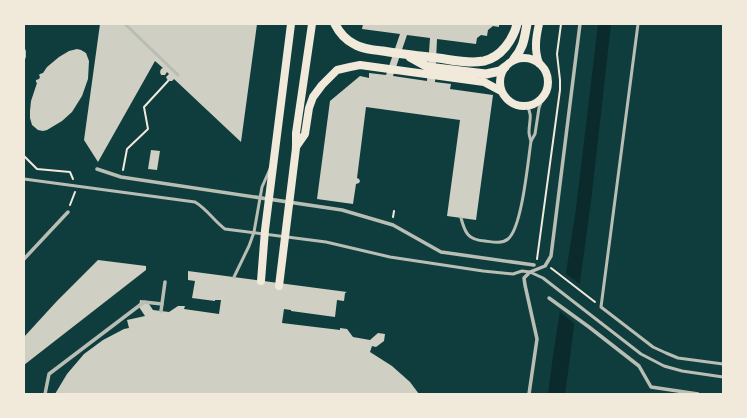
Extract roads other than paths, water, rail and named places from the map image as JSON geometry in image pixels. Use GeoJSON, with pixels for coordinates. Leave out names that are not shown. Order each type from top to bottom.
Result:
{"type":"FeatureCollection","features":[{"type":"Feature","properties":{"kind":"main road"},"geometry":{"type":"LineString","coordinates":[[260,281],[265,230],[266,187],[274,160],[291,24]]}},
{"type":"Feature","properties":{"kind":"main road"},"geometry":{"type":"LineString","coordinates":[[279,286],[296,148],[296,133],[312,24]]}},
{"type":"Feature","properties":{"kind":"main road"},"geometry":{"type":"LineString","coordinates":[[335,24],[342,35],[353,44],[363,48],[405,55],[470,62],[484,61],[503,50],[510,42],[516,30],[517,24]]}},
{"type":"Feature","properties":{"kind":"main road"},"geometry":{"type":"LineString","coordinates":[[514,60],[520,53],[523,46],[527,24]]}},
{"type":"Feature","properties":{"kind":"main road"},"geometry":{"type":"LineString","coordinates":[[504,67],[501,73],[500,85],[501,91],[509,101],[515,105],[527,106],[539,101],[543,97],[548,85],[548,79],[546,72],[536,56],[536,34],[538,24]]}},
{"type":"Feature","properties":{"kind":"main road"},"geometry":{"type":"LineString","coordinates":[[405,55],[428,67],[468,76],[501,91]]}},
{"type":"Feature","properties":{"kind":"main road"},"geometry":{"type":"LineString","coordinates":[[296,148],[305,134],[309,108],[313,97],[322,85],[337,70],[360,66],[468,76],[500,71],[509,63],[521,58],[533,59],[539,62]]}},
{"type":"Feature","properties":{"kind":"street"},"geometry":{"type":"LineString","coordinates":[[529,394],[537,339],[524,278],[530,272],[545,266],[551,256],[580,24]]}},
{"type":"Feature","properties":{"kind":"street"},"geometry":{"type":"LineString","coordinates":[[24,50],[24,57]]}},
{"type":"Feature","properties":{"kind":"street"},"geometry":{"type":"LineString","coordinates":[[97,169],[121,177],[342,210],[393,225],[441,252],[534,266]]}},
{"type":"Feature","properties":{"kind":"street"},"geometry":{"type":"LineString","coordinates":[[24,259],[68,212]]}},
{"type":"Feature","properties":{"kind":"street"},"geometry":{"type":"LineString","coordinates":[[161,311],[165,282]]}},
{"type":"Feature","properties":{"kind":"street"},"geometry":{"type":"LineString","coordinates":[[549,298],[639,366],[651,388],[698,394]]}},
{"type":"Feature","properties":{"kind":"street"},"geometry":{"type":"LineString","coordinates":[[45,394],[49,374],[144,302],[162,304]]}},
{"type":"Feature","properties":{"kind":"lane"},"geometry":{"type":"LineString","coordinates":[[125,24],[178,74]]}},
{"type":"Feature","properties":{"kind":"lane"},"geometry":{"type":"LineString","coordinates":[[638,24],[601,307],[653,347],[678,358],[723,364]]}},
{"type":"Feature","properties":{"kind":"lane"},"geometry":{"type":"LineString","coordinates":[[461,218],[467,234],[476,240],[502,243],[512,235],[515,230],[522,203],[531,141],[535,134],[539,108],[543,97]]}},
{"type":"Feature","properties":{"kind":"lane"},"geometry":{"type":"LineString","coordinates":[[527,106],[531,115],[529,134],[531,141]]}},
{"type":"Feature","properties":{"kind":"lane"},"geometry":{"type":"LineString","coordinates":[[24,179],[195,202],[202,206],[218,224],[225,229],[326,242],[390,257],[483,271],[513,274],[522,271],[530,272],[543,278],[554,286],[641,354],[664,366],[682,371],[723,377]]}},
{"type":"Feature","properties":{"kind":"lane"},"geometry":{"type":"LineString","coordinates":[[234,277],[254,232],[266,187]]}},
{"type":"Feature","properties":{"kind":"water"},"geometry":{"type":"Polygon","coordinates":[[[598,24],[611,24],[592,193],[565,394],[548,394],[576,209],[598,24]]]}}]}
